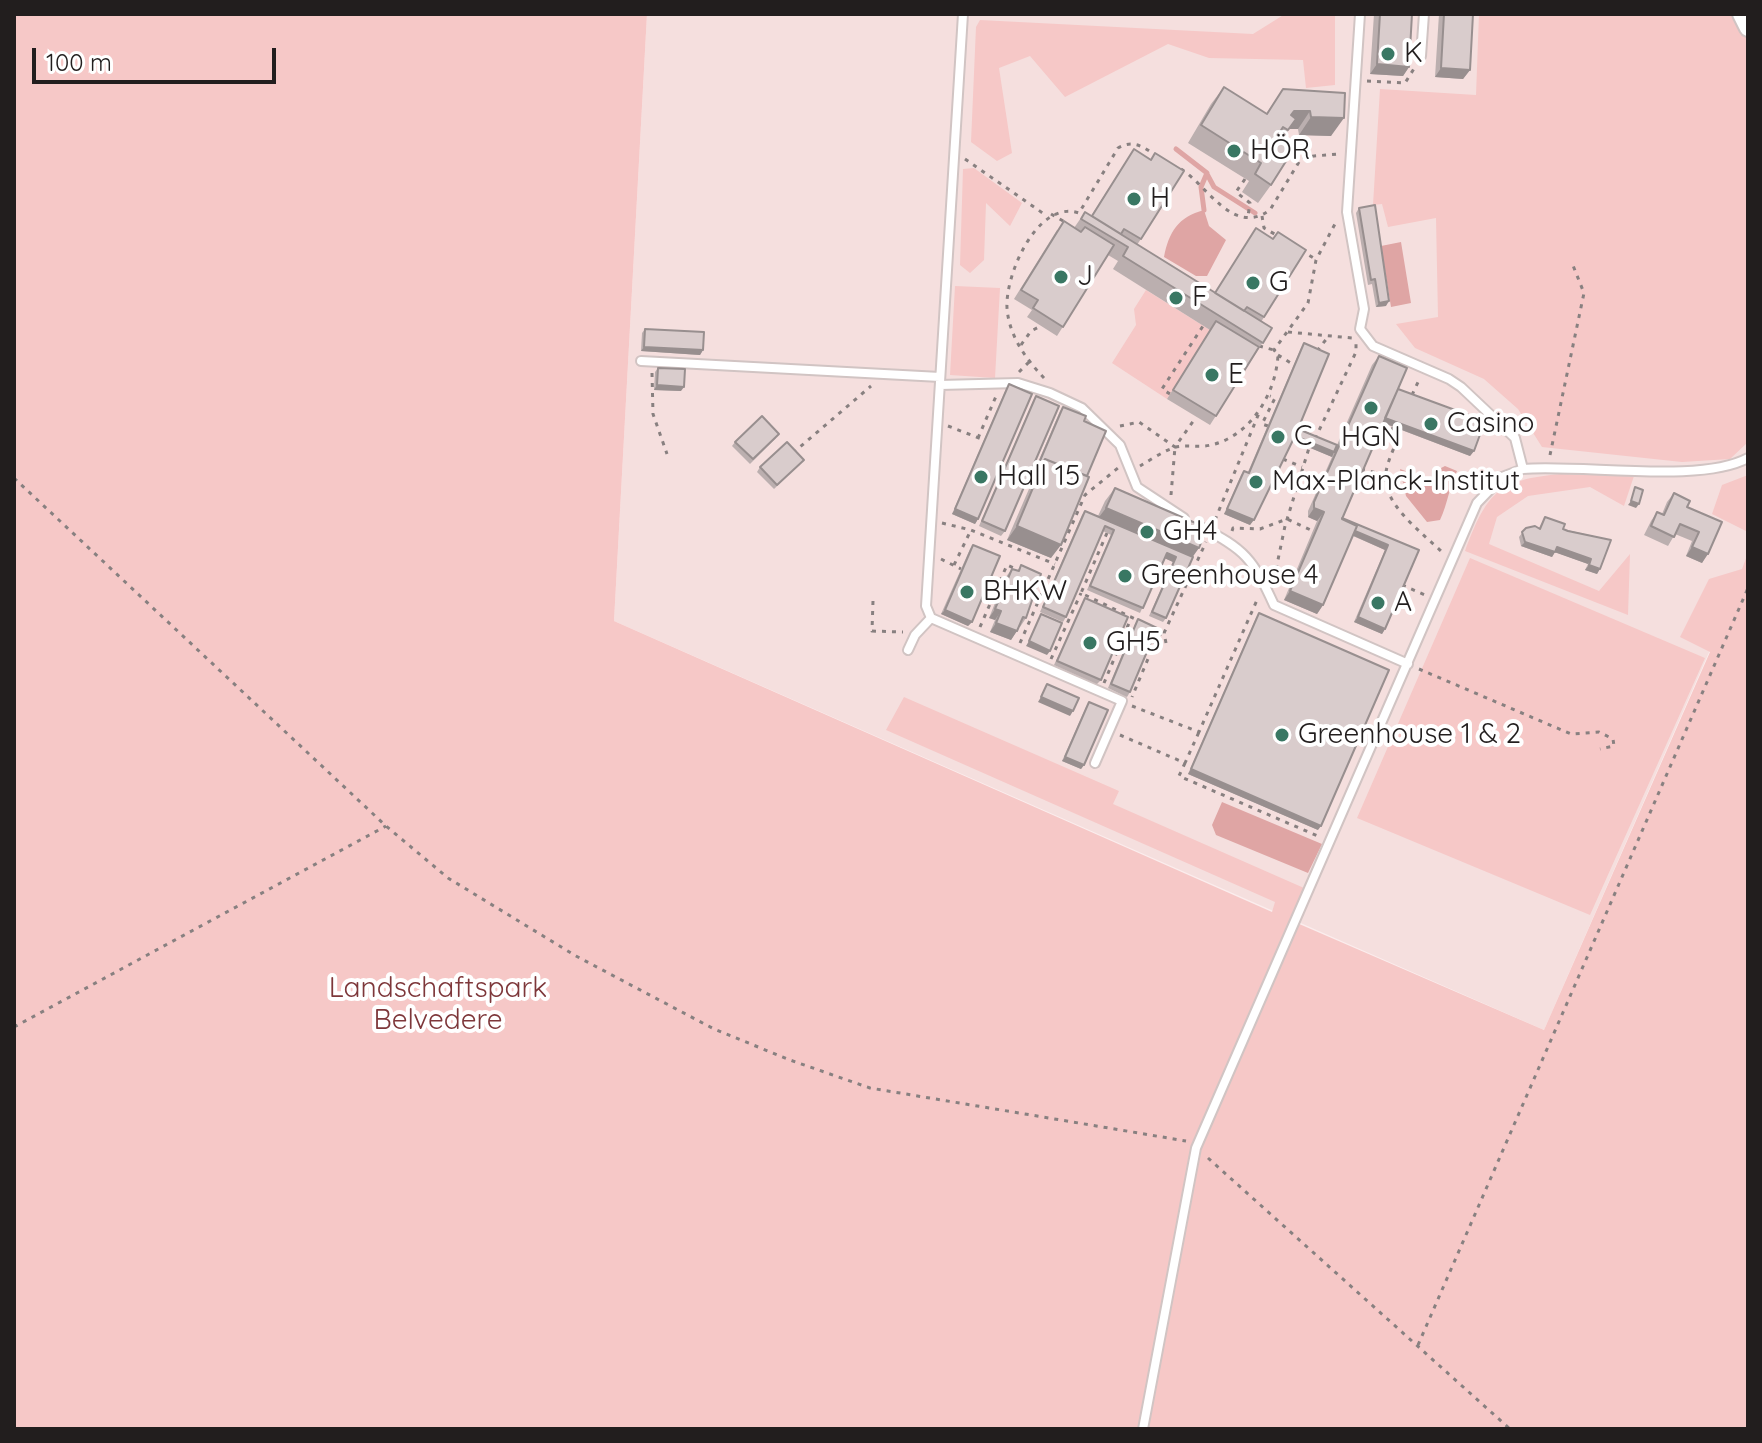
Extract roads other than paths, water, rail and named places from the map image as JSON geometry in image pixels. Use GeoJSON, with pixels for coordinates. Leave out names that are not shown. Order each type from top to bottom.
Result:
{"type":"FeatureCollection","features":[{"type":"Feature","properties":{"kind":"street"},"geometry":{"type":"LineString","coordinates":[[1741,14],[1748,28]]}},
{"type":"Feature","properties":{"kind":"lane"},"geometry":{"type":"LineString","coordinates":[[963,14],[926,606],[931,618],[1122,701],[1095,763]]}},
{"type":"Feature","properties":{"kind":"lane"},"geometry":{"type":"LineString","coordinates":[[1360,14],[1347,212],[1364,309],[1360,329],[1373,346],[1449,379],[1515,438],[1523,469]]}},
{"type":"Feature","properties":{"kind":"lane"},"geometry":{"type":"LineString","coordinates":[[1421,56],[1424,14]]}},
{"type":"Feature","properties":{"kind":"lane"},"geometry":{"type":"LineString","coordinates":[[641,361],[1006,383],[1050,393],[1082,408],[1106,429],[1120,445],[1137,487],[1170,512],[1227,539],[1261,573],[1274,605],[1408,664]]}},
{"type":"Feature","properties":{"kind":"lane"},"geometry":{"type":"LineString","coordinates":[[1143,1429],[1196,1148],[1332,842],[1477,503],[1502,477],[1523,469],[1701,470],[1734,466],[1748,458]]}},
{"type":"Feature","properties":{"kind":"lane"},"geometry":{"type":"LineString","coordinates":[[908,650],[915,635],[931,618]]}},
{"type":"Feature","properties":{"kind":"waterway"},"geometry":{"type":"LineString","coordinates":[[1176,149],[1207,173],[1201,187],[1204,210]]}},
{"type":"Feature","properties":{"kind":"waterway"},"geometry":{"type":"LineString","coordinates":[[1207,174],[1214,187],[1255,213]]}},
{"type":"Feature","properties":{"kind":"place","name":"K"},"geometry":{"type":"Point","coordinates":[1388,54]}},
{"type":"Feature","properties":{"kind":"place","name":"HÖR"},"geometry":{"type":"Point","coordinates":[1234,151]}},
{"type":"Feature","properties":{"kind":"place","name":"H"},"geometry":{"type":"Point","coordinates":[1134,199]}},
{"type":"Feature","properties":{"kind":"place","name":"J"},"geometry":{"type":"Point","coordinates":[1061,277]}},
{"type":"Feature","properties":{"kind":"place","name":"G"},"geometry":{"type":"Point","coordinates":[1253,283]}},
{"type":"Feature","properties":{"kind":"place","name":"F"},"geometry":{"type":"Point","coordinates":[1176,298]}},
{"type":"Feature","properties":{"kind":"place","name":"E"},"geometry":{"type":"Point","coordinates":[1212,375]}},
{"type":"Feature","properties":{"kind":"place","name":"HGN"},"geometry":{"type":"Point","coordinates":[1371,408]}},
{"type":"Feature","properties":{"kind":"place","name":"Casino"},"geometry":{"type":"Point","coordinates":[1431,424]}},
{"type":"Feature","properties":{"kind":"place","name":"C"},"geometry":{"type":"Point","coordinates":[1278,437]}},
{"type":"Feature","properties":{"kind":"place","name":"Hall 15"},"geometry":{"type":"Point","coordinates":[981,477]}},
{"type":"Feature","properties":{"kind":"place","name":"Max-Planck-Institut"},"geometry":{"type":"Point","coordinates":[1256,482]}},
{"type":"Feature","properties":{"kind":"place","name":"GH4"},"geometry":{"type":"Point","coordinates":[1147,532]}},
{"type":"Feature","properties":{"kind":"place","name":"Greenhouse 4"},"geometry":{"type":"Point","coordinates":[1125,576]}},
{"type":"Feature","properties":{"kind":"place","name":"BHKW"},"geometry":{"type":"Point","coordinates":[967,592]}},
{"type":"Feature","properties":{"kind":"place","name":"A"},"geometry":{"type":"Point","coordinates":[1378,603]}},
{"type":"Feature","properties":{"kind":"place","name":"GH5"},"geometry":{"type":"Point","coordinates":[1090,643]}},
{"type":"Feature","properties":{"kind":"place","name":"Greenhouse 1 & 2"},"geometry":{"type":"Point","coordinates":[1282,735]}},
{"type":"Feature","properties":{"kind":"park label","name":"Landschaftspark Belvedere"},"geometry":{"type":"Point","coordinates":[438,1005]}}]}
